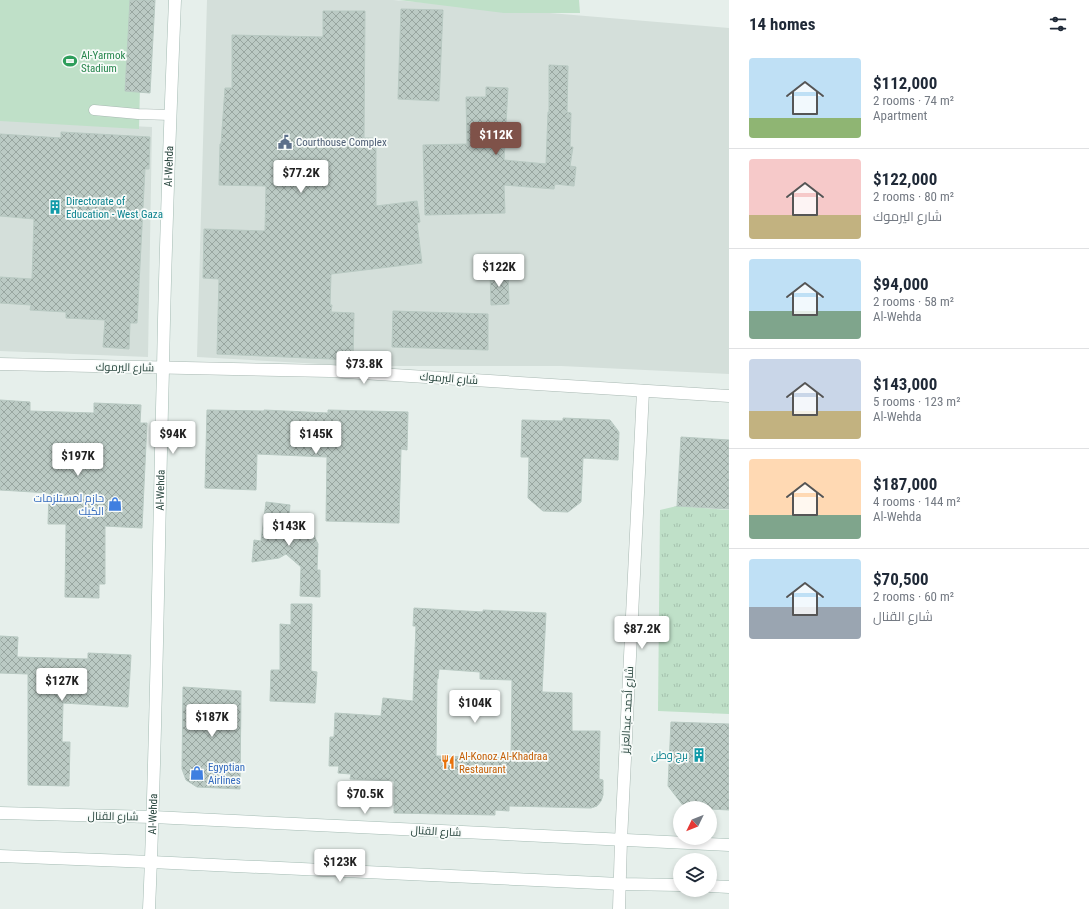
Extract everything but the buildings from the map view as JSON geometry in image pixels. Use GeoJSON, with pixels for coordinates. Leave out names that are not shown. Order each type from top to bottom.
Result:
{"type":"FeatureCollection","features":[{"type":"Feature","properties":{"kind":"main road","name":"Al-Wehda"},"geometry":{"type":"LineString","coordinates":[[149,909],[153,817],[170,115],[175,0]]}},
{"type":"Feature","properties":{"kind":"main road","name":"شارع اليرموك"},"geometry":{"type":"LineString","coordinates":[[0,364],[330,371],[729,396]]}},
{"type":"Feature","properties":{"kind":"main road","name":"شارع أحمد عبدالعزيز"},"geometry":{"type":"LineString","coordinates":[[619,909],[643,391]]}},
{"type":"Feature","properties":{"kind":"main road","name":"شارع القنال"},"geometry":{"type":"LineString","coordinates":[[0,814],[153,817],[729,844]]}},
{"type":"Feature","properties":{"kind":"main road"},"geometry":{"type":"LineString","coordinates":[[0,856],[620,884],[673,885]]}},
{"type":"Feature","properties":{"kind":"main road"},"geometry":{"type":"LineString","coordinates":[[717,886],[729,887]]}},
{"type":"Feature","properties":{"kind":"lane"},"geometry":{"type":"LineString","coordinates":[[94,110],[170,115]]}},
{"type":"Feature","properties":{"kind":"shaded area"},"geometry":{"type":"Polygon","coordinates":[[[207,0],[393,0],[729,28],[729,374],[561,366],[356,366],[197,357],[207,0]]]}},
{"type":"Feature","properties":{"kind":"shaded area"},"geometry":{"type":"Polygon","coordinates":[[[0,120],[152,127],[148,357],[0,351],[0,120]]]}},
{"type":"Feature","properties":{"kind":"green space","name":"Al-Yarmok Stadium"},"geometry":{"type":"Polygon","coordinates":[[[0,0],[142,0],[139,129],[0,121],[0,0]]]}},
{"type":"Feature","properties":{"kind":"green space"},"geometry":{"type":"Polygon","coordinates":[[[399,0],[579,0],[580,13],[504,13],[399,0]]]}},
{"type":"Feature","properties":{"kind":"green space"},"geometry":{"type":"Polygon","coordinates":[[[677,506],[729,510],[729,714],[658,711],[660,510],[677,506]]]}},
{"type":"Feature","properties":{"kind":"place","name":"Al-Yarmok Stadium"},"geometry":{"type":"Point","coordinates":[70,61]}},
{"type":"Feature","properties":{"kind":"place","name":"Courthouse Complex"},"geometry":{"type":"Point","coordinates":[285,142]}},
{"type":"Feature","properties":{"kind":"place","name":"Directorate of Education - West Gaza"},"geometry":{"type":"Point","coordinates":[55,207]}},
{"type":"Feature","properties":{"kind":"place","name":"حازم لمستلزمات الكيك"},"geometry":{"type":"Point","coordinates":[115,504]}},
{"type":"Feature","properties":{"kind":"place","name":"برج وطن"},"geometry":{"type":"Point","coordinates":[699,755]}},
{"type":"Feature","properties":{"kind":"place","name":"Al-Konoz Al-Khadraa Restaurant"},"geometry":{"type":"Point","coordinates":[448,762]}},
{"type":"Feature","properties":{"kind":"place","name":"Egyptian Airlines"},"geometry":{"type":"Point","coordinates":[197,773]}}]}
